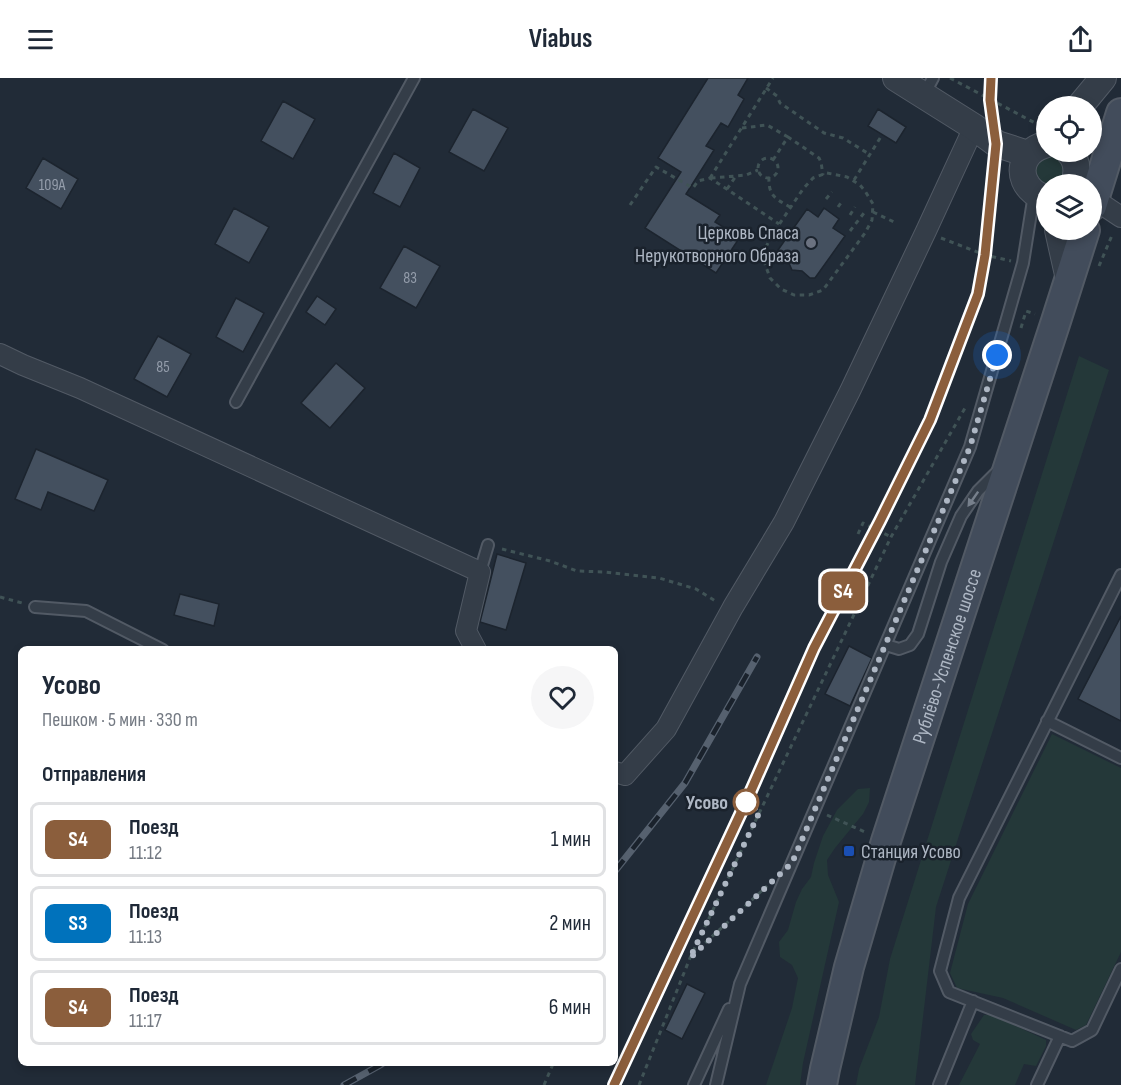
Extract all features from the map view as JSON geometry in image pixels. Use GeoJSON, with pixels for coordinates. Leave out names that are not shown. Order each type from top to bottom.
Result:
{"type":"FeatureCollection","features":[{"type":"Feature","properties":{"kind":"main road"},"geometry":{"type":"LineString","coordinates":[[1097,174],[1121,113]]}},
{"type":"Feature","properties":{"kind":"main road","name":"Рублёво-Успенское шоссе"},"geometry":{"type":"LineString","coordinates":[[822,1085],[849,967],[886,840],[1081,240]]}},
{"type":"Feature","properties":{"kind":"street"},"geometry":{"type":"LineString","coordinates":[[897,78],[928,87],[996,144],[1036,142]]}},
{"type":"Feature","properties":{"kind":"street"},"geometry":{"type":"LineString","coordinates":[[1088,96],[1103,78]]}},
{"type":"Feature","properties":{"kind":"street"},"geometry":{"type":"LineString","coordinates":[[618,773],[625,775],[666,729],[731,610],[784,522],[850,391],[974,127]]}},
{"type":"Feature","properties":{"kind":"street"},"geometry":{"type":"LineString","coordinates":[[1036,148],[1023,164],[1023,175],[1027,186],[1036,193]]}},
{"type":"Feature","properties":{"kind":"street"},"geometry":{"type":"LineString","coordinates":[[1102,205],[1121,217]]}},
{"type":"Feature","properties":{"kind":"street"},"geometry":{"type":"LineString","coordinates":[[1060,240],[1069,279]]}},
{"type":"Feature","properties":{"kind":"street"},"geometry":{"type":"LineString","coordinates":[[0,354],[91,393],[480,572],[466,631],[474,646]]}},
{"type":"Feature","properties":{"kind":"lane"},"geometry":{"type":"LineString","coordinates":[[236,402],[414,78]]}},
{"type":"Feature","properties":{"kind":"lane"},"geometry":{"type":"LineString","coordinates":[[694,1085],[740,984],[970,447],[1036,221]]}},
{"type":"Feature","properties":{"kind":"lane"},"geometry":{"type":"LineString","coordinates":[[886,645],[899,649],[910,645],[918,634],[941,562],[961,516],[978,491],[1012,456]]}},
{"type":"Feature","properties":{"kind":"lane"},"geometry":{"type":"LineString","coordinates":[[480,572],[488,546]]}},
{"type":"Feature","properties":{"kind":"lane"},"geometry":{"type":"LineString","coordinates":[[1121,575],[958,898],[940,971],[949,992],[1072,1041],[1092,1030],[1121,969]]}},
{"type":"Feature","properties":{"kind":"lane"},"geometry":{"type":"LineString","coordinates":[[35,607],[86,611],[155,646]]}},
{"type":"Feature","properties":{"kind":"lane"},"geometry":{"type":"LineString","coordinates":[[1047,721],[1121,758]]}},
{"type":"Feature","properties":{"kind":"lane"},"geometry":{"type":"LineString","coordinates":[[716,1085],[740,984]]}},
{"type":"Feature","properties":{"kind":"lane"},"geometry":{"type":"LineString","coordinates":[[939,1085],[973,1001]]}},
{"type":"Feature","properties":{"kind":"lane"},"geometry":{"type":"LineString","coordinates":[[1037,1085],[1060,1036]]}},
{"type":"Feature","properties":{"kind":"path"},"geometry":{"type":"LineString","coordinates":[[710,178],[773,78]]}},
{"type":"Feature","properties":{"kind":"path"},"geometry":{"type":"LineString","coordinates":[[950,78],[1036,138]]}},
{"type":"Feature","properties":{"kind":"path"},"geometry":{"type":"LineString","coordinates":[[766,88],[777,96],[780,103],[824,133],[843,138],[869,154]]}},
{"type":"Feature","properties":{"kind":"path"},"geometry":{"type":"LineString","coordinates":[[741,128],[767,125],[788,137],[819,158],[823,175]]}},
{"type":"Feature","properties":{"kind":"path"},"geometry":{"type":"LineString","coordinates":[[854,180],[882,135]]}},
{"type":"Feature","properties":{"kind":"path"},"geometry":{"type":"LineString","coordinates":[[773,160],[788,137]]}},
{"type":"Feature","properties":{"kind":"path"},"geometry":{"type":"LineString","coordinates":[[766,158],[776,163],[776,174],[769,177],[762,176],[758,170],[758,165],[766,158]]}},
{"type":"Feature","properties":{"kind":"path"},"geometry":{"type":"LineString","coordinates":[[630,205],[656,166],[693,188],[698,181],[746,175],[758,170]]}},
{"type":"Feature","properties":{"kind":"path"},"geometry":{"type":"LineString","coordinates":[[827,173],[842,175],[854,180],[873,204],[872,220],[823,290],[809,295],[794,295],[780,289],[770,278],[765,264],[765,249],[790,207],[808,183],[813,178],[823,175],[827,173]]}},
{"type":"Feature","properties":{"kind":"path"},"geometry":{"type":"LineString","coordinates":[[727,189],[736,176]]}},
{"type":"Feature","properties":{"kind":"path"},"geometry":{"type":"LineString","coordinates":[[769,177],[771,192],[790,207]]}},
{"type":"Feature","properties":{"kind":"path"},"geometry":{"type":"LineString","coordinates":[[710,178],[779,224]]}},
{"type":"Feature","properties":{"kind":"path"},"geometry":{"type":"LineString","coordinates":[[826,199],[832,192]]}},
{"type":"Feature","properties":{"kind":"path"},"geometry":{"type":"LineString","coordinates":[[838,207],[843,200]]}},
{"type":"Feature","properties":{"kind":"path"},"geometry":{"type":"LineString","coordinates":[[850,215],[855,207]]}},
{"type":"Feature","properties":{"kind":"path"},"geometry":{"type":"LineString","coordinates":[[873,212],[894,222]]}},
{"type":"Feature","properties":{"kind":"path"},"geometry":{"type":"LineString","coordinates":[[850,231],[864,213]]}},
{"type":"Feature","properties":{"kind":"path"},"geometry":{"type":"LineString","coordinates":[[926,231],[985,255],[1011,260]]}},
{"type":"Feature","properties":{"kind":"path"},"geometry":{"type":"LineString","coordinates":[[639,1085],[690,958],[891,537],[969,402]]}},
{"type":"Feature","properties":{"kind":"path"},"geometry":{"type":"LineString","coordinates":[[858,534],[863,523],[891,537]]}},
{"type":"Feature","properties":{"kind":"path"},"geometry":{"type":"LineString","coordinates":[[488,546],[550,561],[577,571],[659,578],[696,589],[731,610]]}},
{"type":"Feature","properties":{"kind":"path"},"geometry":{"type":"LineString","coordinates":[[0,597],[35,607]]}},
{"type":"Feature","properties":{"kind":"path"},"geometry":{"type":"LineString","coordinates":[[815,810],[886,840]]}},
{"type":"Feature","properties":{"kind":"path"},"geometry":{"type":"LineString","coordinates":[[690,958],[792,863]]}},
{"type":"Feature","properties":{"kind":"path"},"geometry":{"type":"LineString","coordinates":[[544,1085],[552,1066]]}},
{"type":"Feature","properties":{"kind":"green space"},"geometry":{"type":"Polygon","coordinates":[[[1064,162],[1065,174],[1036,175],[1032,163],[1064,162]]]}},
{"type":"Feature","properties":{"kind":"green space"},"geometry":{"type":"Polygon","coordinates":[[[1079,356],[1109,370],[936,907],[915,1085],[856,1085],[859,1069],[879,1017],[890,959],[1079,356]]]}},
{"type":"Feature","properties":{"kind":"green space"},"geometry":{"type":"Polygon","coordinates":[[[1052,734],[1121,768],[1121,952],[1086,1025],[1076,1030],[1003,998],[957,988],[950,973],[968,904],[1052,734]]]}},
{"type":"Feature","properties":{"kind":"green space"},"geometry":{"type":"Polygon","coordinates":[[[870,788],[869,802],[863,814],[827,860],[828,875],[839,902],[800,1085],[766,1085],[792,1008],[798,978],[792,965],[780,957],[779,942],[788,930],[796,902],[811,877],[823,836],[837,810],[858,789],[870,788]]]}},
{"type":"Feature","properties":{"kind":"green space"},"geometry":{"type":"Polygon","coordinates":[[[984,1015],[992,1015],[1046,1040],[1046,1046],[1036,1066],[1024,1064],[1015,1085],[959,1085],[980,1044],[973,1040],[971,1034],[984,1015]]]}},
{"type":"Feature","properties":{"kind":"building"},"geometry":{"type":"Polygon","coordinates":[[[708,78],[748,78],[738,95],[744,99],[728,127],[721,123],[706,146],[714,150],[686,194],[720,215],[715,222],[740,237],[716,273],[645,228],[681,172],[658,158],[708,78]]]}},
{"type":"Feature","properties":{"kind":"building"},"geometry":{"type":"Polygon","coordinates":[[[283,101],[315,119],[293,159],[261,141],[283,101]]]}},
{"type":"Feature","properties":{"kind":"building"},"geometry":{"type":"Polygon","coordinates":[[[473,109],[508,128],[484,171],[449,152],[473,109]]]}},
{"type":"Feature","properties":{"kind":"building"},"geometry":{"type":"Polygon","coordinates":[[[878,109],[906,127],[896,143],[868,126],[878,109]]]}},
{"type":"Feature","properties":{"kind":"building"},"geometry":{"type":"Polygon","coordinates":[[[394,153],[420,168],[400,207],[373,193],[394,153]]]}},
{"type":"Feature","properties":{"kind":"building"},"geometry":{"type":"Polygon","coordinates":[[[43,158],[78,179],[61,209],[26,188],[43,158]]]}},
{"type":"Feature","properties":{"kind":"building"},"geometry":{"type":"Polygon","coordinates":[[[234,208],[269,227],[249,263],[215,244],[234,208]]]}},
{"type":"Feature","properties":{"kind":"building","name":"Церковь Спаса Нерукотворного Образа"},"geometry":{"type":"Polygon","coordinates":[[[824,208],[839,219],[833,228],[845,236],[815,278],[810,278],[802,271],[792,270],[788,261],[779,256],[778,250],[807,209],[818,217],[824,208]]]}},
{"type":"Feature","properties":{"kind":"building"},"geometry":{"type":"Polygon","coordinates":[[[404,246],[440,266],[416,308],[380,288],[404,246]]]}},
{"type":"Feature","properties":{"kind":"building"},"geometry":{"type":"Polygon","coordinates":[[[317,296],[336,309],[325,325],[306,312],[317,296]]]}},
{"type":"Feature","properties":{"kind":"building"},"geometry":{"type":"Polygon","coordinates":[[[236,298],[264,313],[243,352],[216,337],[236,298]]]}},
{"type":"Feature","properties":{"kind":"building"},"geometry":{"type":"Polygon","coordinates":[[[158,336],[191,354],[167,397],[134,379],[158,336]]]}},
{"type":"Feature","properties":{"kind":"building"},"geometry":{"type":"Polygon","coordinates":[[[336,363],[365,388],[330,428],[301,403],[336,363]]]}},
{"type":"Feature","properties":{"kind":"building"},"geometry":{"type":"Polygon","coordinates":[[[36,449],[108,480],[94,511],[48,492],[41,510],[15,499],[36,449]]]}},
{"type":"Feature","properties":{"kind":"building"},"geometry":{"type":"Polygon","coordinates":[[[497,554],[526,563],[506,630],[480,622],[497,554]]]}},
{"type":"Feature","properties":{"kind":"building"},"geometry":{"type":"Polygon","coordinates":[[[180,594],[219,604],[214,626],[174,615],[180,594]]]}},
{"type":"Feature","properties":{"kind":"building"},"geometry":{"type":"Polygon","coordinates":[[[1121,616],[1121,721],[1078,699],[1121,616]]]}},
{"type":"Feature","properties":{"kind":"building"},"geometry":{"type":"Polygon","coordinates":[[[849,646],[872,658],[850,706],[825,694],[849,646]]]}},
{"type":"Feature","properties":{"kind":"building"},"geometry":{"type":"Polygon","coordinates":[[[687,984],[705,993],[682,1039],[665,1030],[687,984]]]}},
{"type":"Feature","properties":{"kind":"railway"},"geometry":{"type":"LineString","coordinates":[[614,1085],[746,802],[814,648],[930,420],[978,293],[985,255],[997,144],[990,100],[991,78]]}},
{"type":"Feature","properties":{"kind":"railway"},"geometry":{"type":"LineString","coordinates":[[618,867],[685,783],[757,657]]}},
{"type":"Feature","properties":{"kind":"railway"},"geometry":{"type":"LineString","coordinates":[[344,1085],[378,1066]]}},
{"type":"Feature","properties":{"kind":"train","name":"S4"},"geometry":{"type":"LineString","coordinates":[[614,1085],[746,802],[814,648],[930,420],[978,294],[985,255],[996,144],[990,100],[991,78]]}},
{"type":"Feature","properties":{"kind":"place","name":"Церковь Спаса Нерукотворного Образа"},"geometry":{"type":"Point","coordinates":[811,243]}},
{"type":"Feature","properties":{"kind":"place","name":"Усово"},"geometry":{"type":"Point","coordinates":[746,802]}},
{"type":"Feature","properties":{"kind":"place","name":"Станция Усово"},"geometry":{"type":"Point","coordinates":[849,851]}},
{"type":"Feature","properties":{"kind":"route"},"geometry":{"type":"LineString","coordinates":[[746,802],[760,811],[690,958],[792,863],[970,447],[997,355]]}}]}
